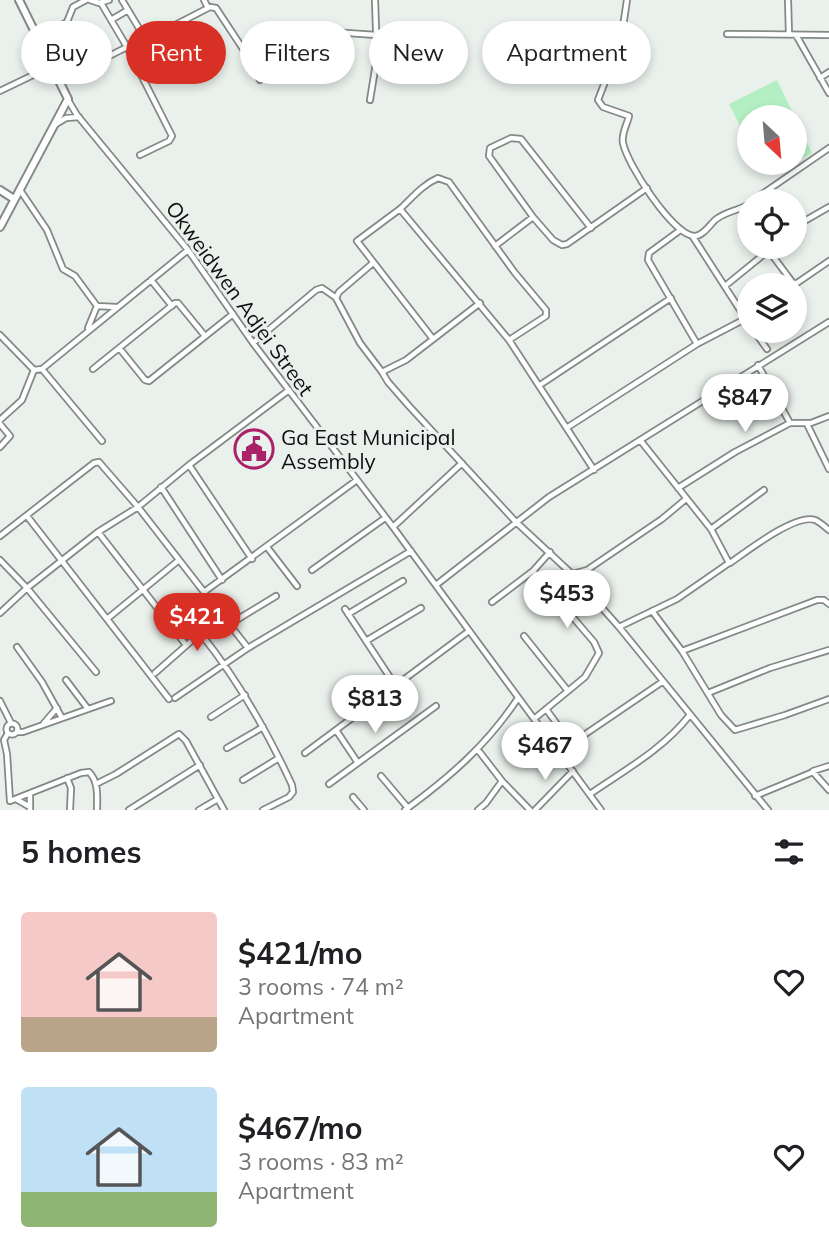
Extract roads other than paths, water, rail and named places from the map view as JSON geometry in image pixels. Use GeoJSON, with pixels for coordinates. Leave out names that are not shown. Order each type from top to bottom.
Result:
{"type":"FeatureCollection","features":[{"type":"Feature","properties":{"kind":"street"},"geometry":{"type":"LineString","coordinates":[[19,0],[30,21]]}},
{"type":"Feature","properties":{"kind":"street"},"geometry":{"type":"LineString","coordinates":[[67,21],[73,6],[84,0],[101,3],[109,0]]}},
{"type":"Feature","properties":{"kind":"street"},"geometry":{"type":"LineString","coordinates":[[122,0],[146,40],[209,7],[220,12],[240,44]]}},
{"type":"Feature","properties":{"kind":"street"},"geometry":{"type":"LineString","coordinates":[[204,0],[209,7]]}},
{"type":"Feature","properties":{"kind":"street"},"geometry":{"type":"LineString","coordinates":[[209,7],[211,0]]}},
{"type":"Feature","properties":{"kind":"street"},"geometry":{"type":"LineString","coordinates":[[375,0],[376,21]]}},
{"type":"Feature","properties":{"kind":"street"},"geometry":{"type":"LineString","coordinates":[[627,0],[621,40],[598,100],[603,107],[628,114],[623,141],[632,168],[679,231],[692,236],[698,235],[730,211],[737,210]]}},
{"type":"Feature","properties":{"kind":"street"},"geometry":{"type":"LineString","coordinates":[[788,0],[792,34],[829,93]]}},
{"type":"Feature","properties":{"kind":"street"},"geometry":{"type":"LineString","coordinates":[[101,3],[126,45]]}},
{"type":"Feature","properties":{"kind":"street"},"geometry":{"type":"LineString","coordinates":[[111,20],[128,10]]}},
{"type":"Feature","properties":{"kind":"street"},"geometry":{"type":"LineString","coordinates":[[727,34],[829,35]]}},
{"type":"Feature","properties":{"kind":"street"},"geometry":{"type":"LineString","coordinates":[[820,78],[829,72]]}},
{"type":"Feature","properties":{"kind":"street"},"geometry":{"type":"LineString","coordinates":[[0,92],[21,82]]}},
{"type":"Feature","properties":{"kind":"street"},"geometry":{"type":"LineString","coordinates":[[0,227],[68,99],[61,84]]}},
{"type":"Feature","properties":{"kind":"street"},"geometry":{"type":"LineString","coordinates":[[140,155],[169,141],[172,136],[146,84]]}},
{"type":"Feature","properties":{"kind":"street"},"geometry":{"type":"LineString","coordinates":[[370,100],[373,84]]}},
{"type":"Feature","properties":{"kind":"street","name":"Okweidwen Adjei Street"},"geometry":{"type":"LineString","coordinates":[[68,99],[79,117],[188,250],[253,343],[394,527],[601,810]]}},
{"type":"Feature","properties":{"kind":"street"},"geometry":{"type":"LineString","coordinates":[[55,124],[66,118],[79,117]]}},
{"type":"Feature","properties":{"kind":"street"},"geometry":{"type":"LineString","coordinates":[[591,228],[521,139],[511,138],[490,148],[489,156],[533,217],[553,240],[562,245],[591,228],[647,188]]}},
{"type":"Feature","properties":{"kind":"street"},"geometry":{"type":"LineString","coordinates":[[770,189],[829,148]]}},
{"type":"Feature","properties":{"kind":"street"},"geometry":{"type":"LineString","coordinates":[[433,339],[358,240],[400,209],[421,188],[433,180],[443,178],[449,182],[547,313],[536,325],[509,340]]}},
{"type":"Feature","properties":{"kind":"street"},"geometry":{"type":"LineString","coordinates":[[0,190],[14,199]]}},
{"type":"Feature","properties":{"kind":"street"},"geometry":{"type":"LineString","coordinates":[[20,190],[47,230],[63,269],[75,276],[97,306]]}},
{"type":"Feature","properties":{"kind":"street"},"geometry":{"type":"LineString","coordinates":[[807,220],[829,207]]}},
{"type":"Feature","properties":{"kind":"street"},"geometry":{"type":"LineString","coordinates":[[400,209],[509,340],[594,470]]}},
{"type":"Feature","properties":{"kind":"street"},"geometry":{"type":"LineString","coordinates":[[495,246],[533,217]]}},
{"type":"Feature","properties":{"kind":"street"},"geometry":{"type":"LineString","coordinates":[[679,231],[649,253],[648,260],[697,344]]}},
{"type":"Feature","properties":{"kind":"street"},"geometry":{"type":"LineString","coordinates":[[692,236],[737,306]]}},
{"type":"Feature","properties":{"kind":"street"},"geometry":{"type":"LineString","coordinates":[[34,370],[42,369],[188,250]]}},
{"type":"Feature","properties":{"kind":"street"},"geometry":{"type":"LineString","coordinates":[[725,286],[756,259]]}},
{"type":"Feature","properties":{"kind":"street"},"geometry":{"type":"LineString","coordinates":[[774,259],[795,284],[829,261]]}},
{"type":"Feature","properties":{"kind":"street"},"geometry":{"type":"LineString","coordinates":[[336,298],[339,292],[373,263]]}},
{"type":"Feature","properties":{"kind":"street"},"geometry":{"type":"LineString","coordinates":[[151,280],[172,306]]}},
{"type":"Feature","properties":{"kind":"street"},"geometry":{"type":"LineString","coordinates":[[253,343],[316,290],[322,288],[336,298],[360,344],[388,382],[515,521],[572,574],[619,627],[768,810]]}},
{"type":"Feature","properties":{"kind":"street"},"geometry":{"type":"LineString","coordinates":[[540,385],[671,298]]}},
{"type":"Feature","properties":{"kind":"street"},"geometry":{"type":"LineString","coordinates":[[93,369],[178,303],[205,336]]}},
{"type":"Feature","properties":{"kind":"street"},"geometry":{"type":"LineString","coordinates":[[382,372],[406,360],[480,303]]}},
{"type":"Feature","properties":{"kind":"street"},"geometry":{"type":"LineString","coordinates":[[97,306],[117,307]]}},
{"type":"Feature","properties":{"kind":"street"},"geometry":{"type":"LineString","coordinates":[[87,332],[97,306]]}},
{"type":"Feature","properties":{"kind":"street"},"geometry":{"type":"LineString","coordinates":[[120,349],[147,382],[233,314]]}},
{"type":"Feature","properties":{"kind":"street"},"geometry":{"type":"LineString","coordinates":[[436,585],[549,496],[829,322]]}},
{"type":"Feature","properties":{"kind":"street"},"geometry":{"type":"LineString","coordinates":[[568,427],[697,344],[737,323]]}},
{"type":"Feature","properties":{"kind":"street"},"geometry":{"type":"LineString","coordinates":[[0,335],[34,370]]}},
{"type":"Feature","properties":{"kind":"street"},"geometry":{"type":"LineString","coordinates":[[763,343],[767,349]]}},
{"type":"Feature","properties":{"kind":"street"},"geometry":{"type":"LineString","coordinates":[[758,365],[790,424]]}},
{"type":"Feature","properties":{"kind":"street"},"geometry":{"type":"LineString","coordinates":[[42,369],[102,441]]}},
{"type":"Feature","properties":{"kind":"street"},"geometry":{"type":"LineString","coordinates":[[0,447],[10,436],[0,422],[22,400],[34,370]]}},
{"type":"Feature","properties":{"kind":"street"},"geometry":{"type":"LineString","coordinates":[[0,613],[27,587],[98,532],[138,507],[289,390]]}},
{"type":"Feature","properties":{"kind":"street"},"geometry":{"type":"LineString","coordinates":[[678,488],[735,452],[790,424],[807,424],[829,416]]}},
{"type":"Feature","properties":{"kind":"street"},"geometry":{"type":"LineString","coordinates":[[807,424],[829,469]]}},
{"type":"Feature","properties":{"kind":"street"},"geometry":{"type":"LineString","coordinates":[[640,440],[711,529],[729,563]]}},
{"type":"Feature","properties":{"kind":"street"},"geometry":{"type":"LineString","coordinates":[[0,536],[97,462],[102,463],[248,648]]}},
{"type":"Feature","properties":{"kind":"street"},"geometry":{"type":"LineString","coordinates":[[394,527],[462,464]]}},
{"type":"Feature","properties":{"kind":"street"},"geometry":{"type":"LineString","coordinates":[[189,465],[252,558]]}},
{"type":"Feature","properties":{"kind":"street"},"geometry":{"type":"LineString","coordinates":[[204,592],[358,480]]}},
{"type":"Feature","properties":{"kind":"street"},"geometry":{"type":"LineString","coordinates":[[161,487],[222,580]]}},
{"type":"Feature","properties":{"kind":"street"},"geometry":{"type":"LineString","coordinates":[[711,529],[764,490]]}},
{"type":"Feature","properties":{"kind":"street"},"geometry":{"type":"LineString","coordinates":[[572,574],[587,570],[687,499]]}},
{"type":"Feature","properties":{"kind":"street"},"geometry":{"type":"LineString","coordinates":[[27,516],[172,699],[248,648],[411,551]]}},
{"type":"Feature","properties":{"kind":"street"},"geometry":{"type":"LineString","coordinates":[[312,570],[386,518]]}},
{"type":"Feature","properties":{"kind":"street"},"geometry":{"type":"LineString","coordinates":[[619,627],[677,599],[778,531],[806,519],[815,520],[829,530]]}},
{"type":"Feature","properties":{"kind":"street"},"geometry":{"type":"LineString","coordinates":[[98,532],[186,645]]}},
{"type":"Feature","properties":{"kind":"street"},"geometry":{"type":"LineString","coordinates":[[267,547],[297,586]]}},
{"type":"Feature","properties":{"kind":"street"},"geometry":{"type":"LineString","coordinates":[[492,602],[533,571],[550,552]]}},
{"type":"Feature","properties":{"kind":"street"},"geometry":{"type":"LineString","coordinates":[[0,560],[27,587],[96,672]]}},
{"type":"Feature","properties":{"kind":"street"},"geometry":{"type":"LineString","coordinates":[[107,619],[179,560]]}},
{"type":"Feature","properties":{"kind":"street"},"geometry":{"type":"LineString","coordinates":[[533,571],[599,650],[599,656],[591,669],[534,719]]}},
{"type":"Feature","properties":{"kind":"street"},"geometry":{"type":"LineString","coordinates":[[395,685],[347,612],[403,581]]}},
{"type":"Feature","properties":{"kind":"street"},"geometry":{"type":"LineString","coordinates":[[230,624],[276,596]]}},
{"type":"Feature","properties":{"kind":"street"},"geometry":{"type":"LineString","coordinates":[[682,651],[817,600],[824,600],[829,604]]}},
{"type":"Feature","properties":{"kind":"street"},"geometry":{"type":"LineString","coordinates":[[366,641],[421,608]]}},
{"type":"Feature","properties":{"kind":"street"},"geometry":{"type":"LineString","coordinates":[[652,611],[682,651],[727,724],[735,730],[829,699]]}},
{"type":"Feature","properties":{"kind":"street"},"geometry":{"type":"LineString","coordinates":[[155,673],[222,614]]}},
{"type":"Feature","properties":{"kind":"street"},"geometry":{"type":"LineString","coordinates":[[305,753],[469,631]]}},
{"type":"Feature","properties":{"kind":"street"},"geometry":{"type":"LineString","coordinates":[[201,634],[226,665],[245,695],[279,758],[293,792],[289,797],[263,810]]}},
{"type":"Feature","properties":{"kind":"street"},"geometry":{"type":"LineString","coordinates":[[524,636],[568,691]]}},
{"type":"Feature","properties":{"kind":"street"},"geometry":{"type":"LineString","coordinates":[[17,647],[62,718]]}},
{"type":"Feature","properties":{"kind":"street"},"geometry":{"type":"LineString","coordinates":[[708,693],[770,668],[829,650]]}},
{"type":"Feature","properties":{"kind":"street"},"geometry":{"type":"LineString","coordinates":[[66,680],[88,709]]}},
{"type":"Feature","properties":{"kind":"street"},"geometry":{"type":"LineString","coordinates":[[559,752],[662,682]]}},
{"type":"Feature","properties":{"kind":"street"},"geometry":{"type":"LineString","coordinates":[[211,717],[245,695]]}},
{"type":"Feature","properties":{"kind":"street"},"geometry":{"type":"LineString","coordinates":[[381,776],[407,809],[459,769],[478,750],[518,698]]}},
{"type":"Feature","properties":{"kind":"street"},"geometry":{"type":"LineString","coordinates":[[0,701],[17,732]]}},
{"type":"Feature","properties":{"kind":"street"},"geometry":{"type":"LineString","coordinates":[[8,733],[21,733],[111,701]]}},
{"type":"Feature","properties":{"kind":"street"},"geometry":{"type":"LineString","coordinates":[[329,784],[436,706]]}},
{"type":"Feature","properties":{"kind":"street"},"geometry":{"type":"LineString","coordinates":[[42,725],[57,708]]}},
{"type":"Feature","properties":{"kind":"street"},"geometry":{"type":"LineString","coordinates":[[546,709],[571,743]]}},
{"type":"Feature","properties":{"kind":"street"},"geometry":{"type":"LineString","coordinates":[[590,794],[655,750],[675,734],[690,716]]}},
{"type":"Feature","properties":{"kind":"street"},"geometry":{"type":"LineString","coordinates":[[11,723],[6,727],[8,733],[4,740],[8,754],[10,801],[89,772],[96,784],[97,810]]}},
{"type":"Feature","properties":{"kind":"street"},"geometry":{"type":"LineString","coordinates":[[227,748],[263,727]]}},
{"type":"Feature","properties":{"kind":"street"},"geometry":{"type":"LineString","coordinates":[[336,730],[358,763]]}},
{"type":"Feature","properties":{"kind":"street"},"geometry":{"type":"LineString","coordinates":[[96,784],[177,735],[183,737],[224,810]]}},
{"type":"Feature","properties":{"kind":"street"},"geometry":{"type":"LineString","coordinates":[[478,750],[502,781],[532,810],[573,771]]}},
{"type":"Feature","properties":{"kind":"street"},"geometry":{"type":"LineString","coordinates":[[243,780],[279,758]]}},
{"type":"Feature","properties":{"kind":"street"},"geometry":{"type":"LineString","coordinates":[[129,810],[200,765]]}},
{"type":"Feature","properties":{"kind":"street"},"geometry":{"type":"LineString","coordinates":[[755,796],[829,766]]}},
{"type":"Feature","properties":{"kind":"street"},"geometry":{"type":"LineString","coordinates":[[813,772],[829,790]]}},
{"type":"Feature","properties":{"kind":"street"},"geometry":{"type":"LineString","coordinates":[[67,778],[71,788],[70,810]]}},
{"type":"Feature","properties":{"kind":"street"},"geometry":{"type":"LineString","coordinates":[[478,810],[502,781]]}},
{"type":"Feature","properties":{"kind":"street"},"geometry":{"type":"LineString","coordinates":[[30,794],[30,808]]}},
{"type":"Feature","properties":{"kind":"street"},"geometry":{"type":"LineString","coordinates":[[353,797],[364,810]]}},
{"type":"Feature","properties":{"kind":"street"},"geometry":{"type":"LineString","coordinates":[[16,799],[30,808]]}},
{"type":"Feature","properties":{"kind":"street"},"geometry":{"type":"LineString","coordinates":[[199,810],[218,799]]}},
{"type":"Feature","properties":{"kind":"place","name":"Ga East Municipal Assembly"},"geometry":{"type":"Point","coordinates":[254,449]}}]}
